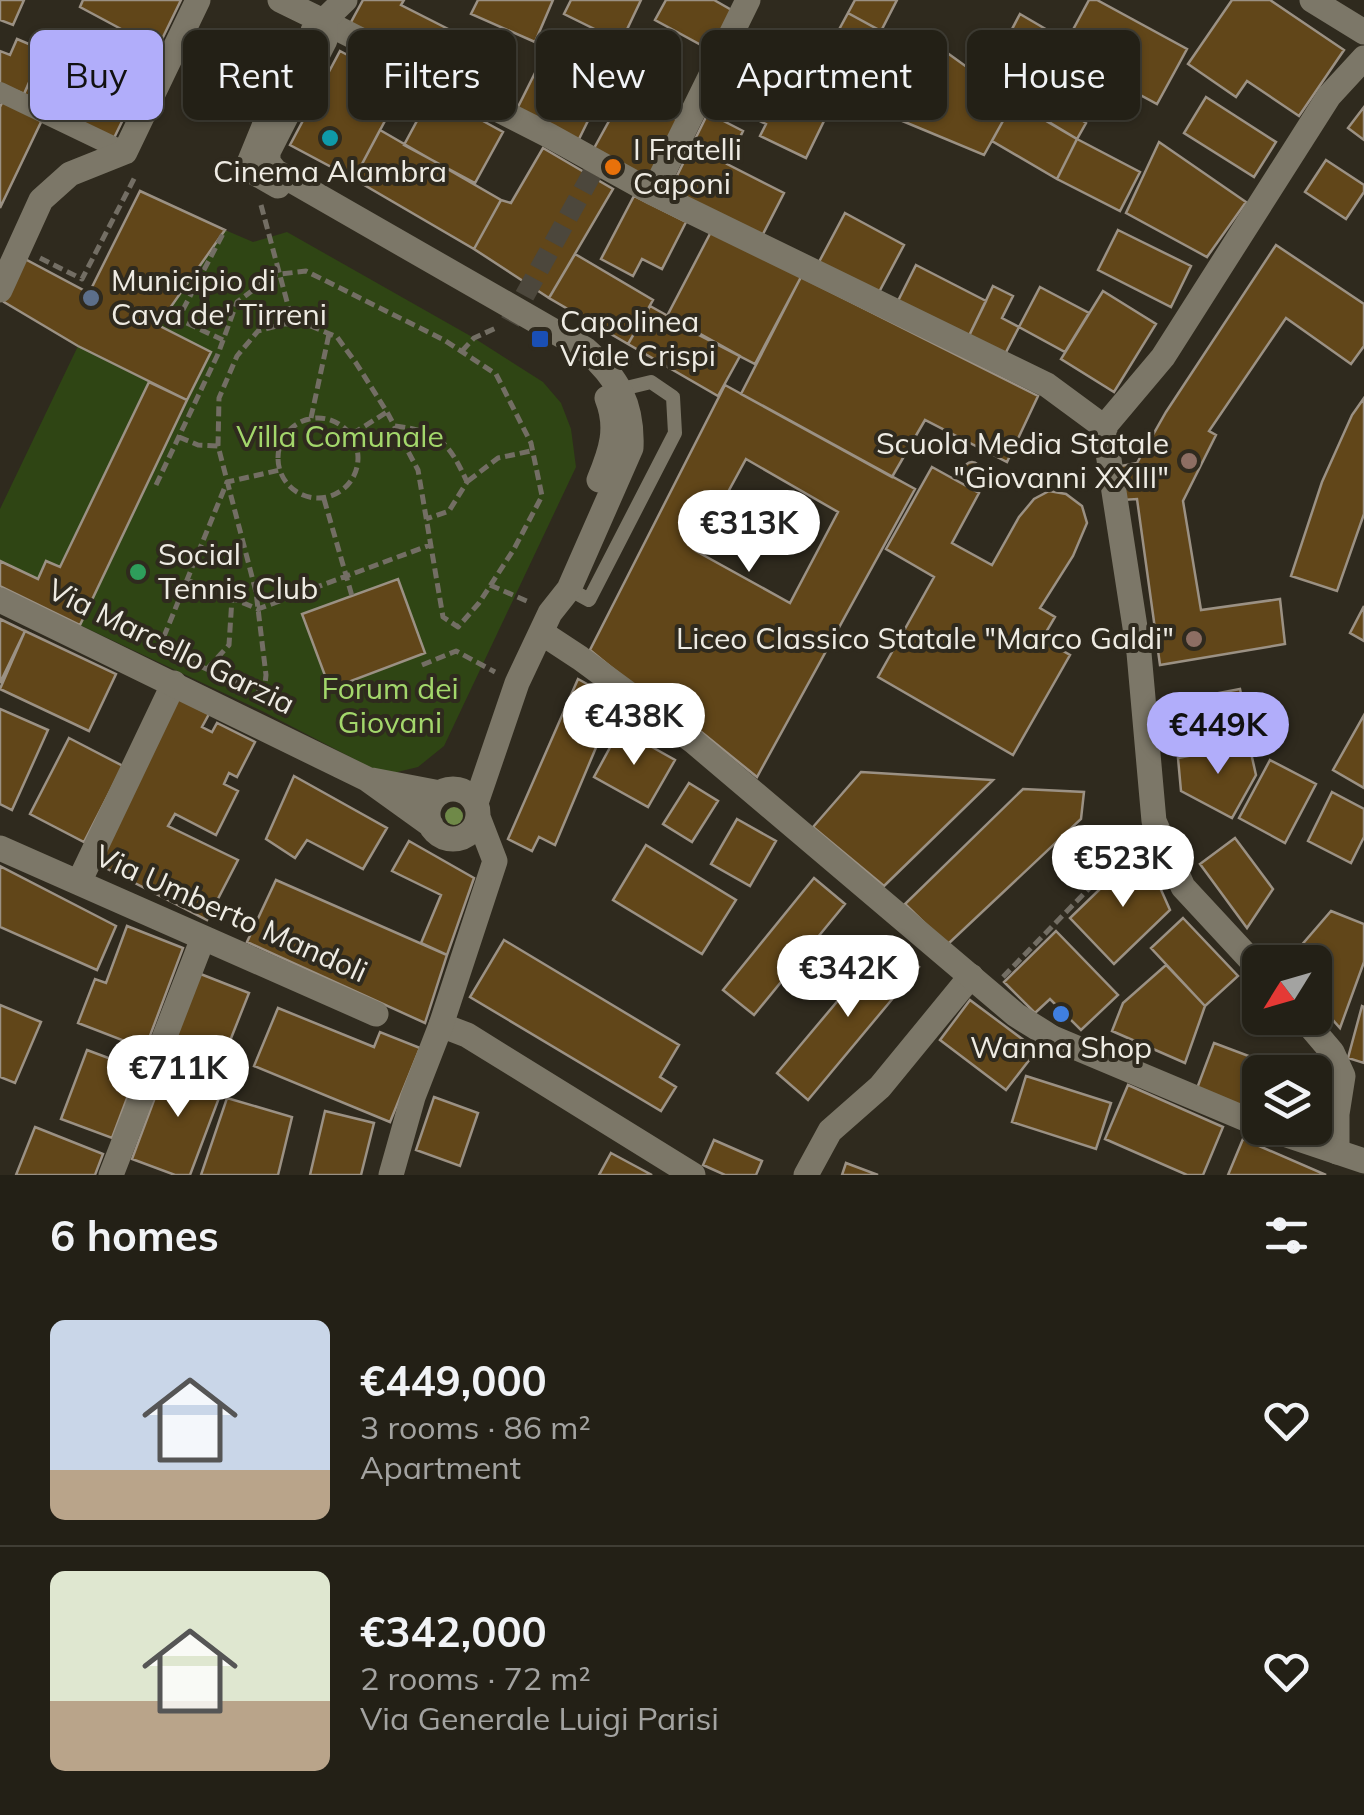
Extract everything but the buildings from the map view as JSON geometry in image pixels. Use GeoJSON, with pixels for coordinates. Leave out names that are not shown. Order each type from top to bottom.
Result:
{"type":"FeatureCollection","features":[{"type":"Feature","properties":{"kind":"street"},"geometry":{"type":"LineString","coordinates":[[134,158],[198,0]]}},
{"type":"Feature","properties":{"kind":"street"},"geometry":{"type":"LineString","coordinates":[[280,0],[550,136],[653,193],[1048,385],[1104,427],[1139,653],[1154,822],[1182,886],[1242,951]]}},
{"type":"Feature","properties":{"kind":"street"},"geometry":{"type":"LineString","coordinates":[[345,0],[311,33],[250,155],[249,163],[255,173],[510,322],[597,380],[614,418],[612,445],[516,683],[471,831],[458,838],[442,836],[367,779]]}},
{"type":"Feature","properties":{"kind":"street"},"geometry":{"type":"LineString","coordinates":[[653,193],[748,0]]}},
{"type":"Feature","properties":{"kind":"street"},"geometry":{"type":"LineString","coordinates":[[1312,0],[1364,32]]}},
{"type":"Feature","properties":{"kind":"street"},"geometry":{"type":"LineString","coordinates":[[325,22],[325,40],[268,152],[268,162],[275,171],[585,349],[608,369],[622,390],[632,426],[630,448],[568,589],[542,617]]}},
{"type":"Feature","properties":{"kind":"street"},"geometry":{"type":"LineString","coordinates":[[1104,427],[1163,357],[1329,96],[1364,58]]}},
{"type":"Feature","properties":{"kind":"street"},"geometry":{"type":"LineString","coordinates":[[0,92],[134,158]]}},
{"type":"Feature","properties":{"kind":"street"},"geometry":{"type":"LineString","coordinates":[[0,290],[41,200],[70,174],[134,158]]}},
{"type":"Feature","properties":{"kind":"street","name":"Via Marcello Garzia"},"geometry":{"type":"LineString","coordinates":[[0,600],[154,660],[174,683],[367,779]]}},
{"type":"Feature","properties":{"kind":"street"},"geometry":{"type":"LineString","coordinates":[[542,617],[580,658],[694,742],[1016,1015],[1054,1038],[1242,1117]]}},
{"type":"Feature","properties":{"kind":"street"},"geometry":{"type":"LineString","coordinates":[[80,882],[174,683]]}},
{"type":"Feature","properties":{"kind":"street"},"geometry":{"type":"LineString","coordinates":[[432,826],[428,811],[443,791],[496,742]]}},
{"type":"Feature","properties":{"kind":"street"},"geometry":{"type":"LineString","coordinates":[[367,779],[466,793],[477,810],[495,861],[442,1025],[413,1097],[391,1175]]}},
{"type":"Feature","properties":{"kind":"street","name":"Via Umberto Mandoli"},"geometry":{"type":"LineString","coordinates":[[0,848],[376,1014]]}},
{"type":"Feature","properties":{"kind":"street"},"geometry":{"type":"LineString","coordinates":[[111,1175],[203,938]]}},
{"type":"Feature","properties":{"kind":"street"},"geometry":{"type":"LineString","coordinates":[[806,1175],[830,1130],[880,1087],[981,983]]}},
{"type":"Feature","properties":{"kind":"street"},"geometry":{"type":"LineString","coordinates":[[442,1025],[467,1035],[693,1175]]}},
{"type":"Feature","properties":{"kind":"street"},"geometry":{"type":"LineString","coordinates":[[1318,1035],[1354,1080],[1337,1114],[1337,1152]]}},
{"type":"Feature","properties":{"kind":"street"},"geometry":{"type":"LineString","coordinates":[[1317,1145],[1364,1161]]}},
{"type":"Feature","properties":{"kind":"lane"},"geometry":{"type":"LineString","coordinates":[[568,589],[588,600],[675,433],[673,397],[651,382],[622,390]]}},
{"type":"Feature","properties":{"kind":"path"},"geometry":{"type":"LineString","coordinates":[[19,248],[82,279],[134,158]]}},
{"type":"Feature","properties":{"kind":"path"},"geometry":{"type":"LineString","coordinates":[[255,173],[292,324]]}},
{"type":"Feature","properties":{"kind":"path"},"geometry":{"type":"LineString","coordinates":[[223,340],[178,320],[225,230]]}},
{"type":"Feature","properties":{"kind":"path"},"geometry":{"type":"LineString","coordinates":[[156,485],[238,302],[277,274],[306,271],[462,352],[496,374],[531,443],[542,496],[490,585],[458,627],[443,618],[418,470],[388,412],[356,363],[337,337],[306,324],[258,331],[237,356],[220,398],[218,446],[258,609],[266,675],[262,725]]}},
{"type":"Feature","properties":{"kind":"path"},"geometry":{"type":"LineString","coordinates":[[462,352],[474,338],[510,322]]}},
{"type":"Feature","properties":{"kind":"path"},"geometry":{"type":"LineString","coordinates":[[311,418],[330,334]]}},
{"type":"Feature","properties":{"kind":"path"},"geometry":{"type":"LineString","coordinates":[[352,435],[388,412]]}},
{"type":"Feature","properties":{"kind":"path"},"geometry":{"type":"LineString","coordinates":[[311,418],[333,420],[352,435],[360,460],[354,478],[336,495],[310,498],[286,483],[280,470],[281,442],[298,423],[311,418]]}},
{"type":"Feature","properties":{"kind":"path"},"geometry":{"type":"LineString","coordinates":[[395,426],[425,430],[452,450],[467,482]]}},
{"type":"Feature","properties":{"kind":"path"},"geometry":{"type":"LineString","coordinates":[[179,437],[218,446]]}},
{"type":"Feature","properties":{"kind":"path"},"geometry":{"type":"LineString","coordinates":[[426,519],[449,511],[467,482],[498,458],[531,451]]}},
{"type":"Feature","properties":{"kind":"path"},"geometry":{"type":"LineString","coordinates":[[227,482],[280,470]]}},
{"type":"Feature","properties":{"kind":"path"},"geometry":{"type":"LineString","coordinates":[[227,482],[154,660],[207,669],[264,695]]}},
{"type":"Feature","properties":{"kind":"path"},"geometry":{"type":"LineString","coordinates":[[324,499],[352,596]]}},
{"type":"Feature","properties":{"kind":"path"},"geometry":{"type":"LineString","coordinates":[[188,580],[258,609],[430,545]]}},
{"type":"Feature","properties":{"kind":"path"},"geometry":{"type":"LineString","coordinates":[[490,585],[516,594],[542,617]]}},
{"type":"Feature","properties":{"kind":"path"},"geometry":{"type":"LineString","coordinates":[[207,669],[229,644],[232,598]]}},
{"type":"Feature","properties":{"kind":"path"},"geometry":{"type":"LineString","coordinates":[[422,665],[456,651],[516,683]]}},
{"type":"Feature","properties":{"kind":"path"},"geometry":{"type":"LineString","coordinates":[[981,983],[1154,822]]}},
{"type":"Feature","properties":{"kind":"green space","name":"Villa Comunale"},"geometry":{"type":"Polygon","coordinates":[[[225,230],[253,242],[287,232],[474,338],[543,382],[561,403],[571,429],[576,467],[444,746],[418,767],[385,775],[262,711],[80,625],[211,353],[158,325],[225,230]]]}},
{"type":"Feature","properties":{"kind":"green space"},"geometry":{"type":"Polygon","coordinates":[[[78,346],[149,382],[60,567],[46,561],[38,579],[0,561],[0,509],[78,346]]]}},
{"type":"Feature","properties":{"kind":"tunnel"},"geometry":{"type":"LineString","coordinates":[[510,322],[598,163]]}},
{"type":"Feature","properties":{"kind":"place","name":"Cinema Alambra"},"geometry":{"type":"Point","coordinates":[330,138]}},
{"type":"Feature","properties":{"kind":"place","name":"I Fratelli Caponi"},"geometry":{"type":"Point","coordinates":[613,167]}},
{"type":"Feature","properties":{"kind":"place","name":"Municipio di Cava de' Tirreni"},"geometry":{"type":"Point","coordinates":[91,298]}},
{"type":"Feature","properties":{"kind":"place","name":"Capolinea Viale Crispi"},"geometry":{"type":"Point","coordinates":[540,339]}},
{"type":"Feature","properties":{"kind":"place","name":"Scuola Media Statale \"Giovanni XXIII\""},"geometry":{"type":"Point","coordinates":[1189,461]}},
{"type":"Feature","properties":{"kind":"place","name":"Social Tennis Club"},"geometry":{"type":"Point","coordinates":[138,572]}},
{"type":"Feature","properties":{"kind":"place","name":"Liceo Classico Statale \"Marco Galdi\""},"geometry":{"type":"Point","coordinates":[1194,639]}},
{"type":"Feature","properties":{"kind":"place","name":"Wanna Shop"},"geometry":{"type":"Point","coordinates":[1061,1014]}},
{"type":"Feature","properties":{"kind":"park label","name":"Forum dei Giovani"},"geometry":{"type":"Point","coordinates":[390,706]}}]}
